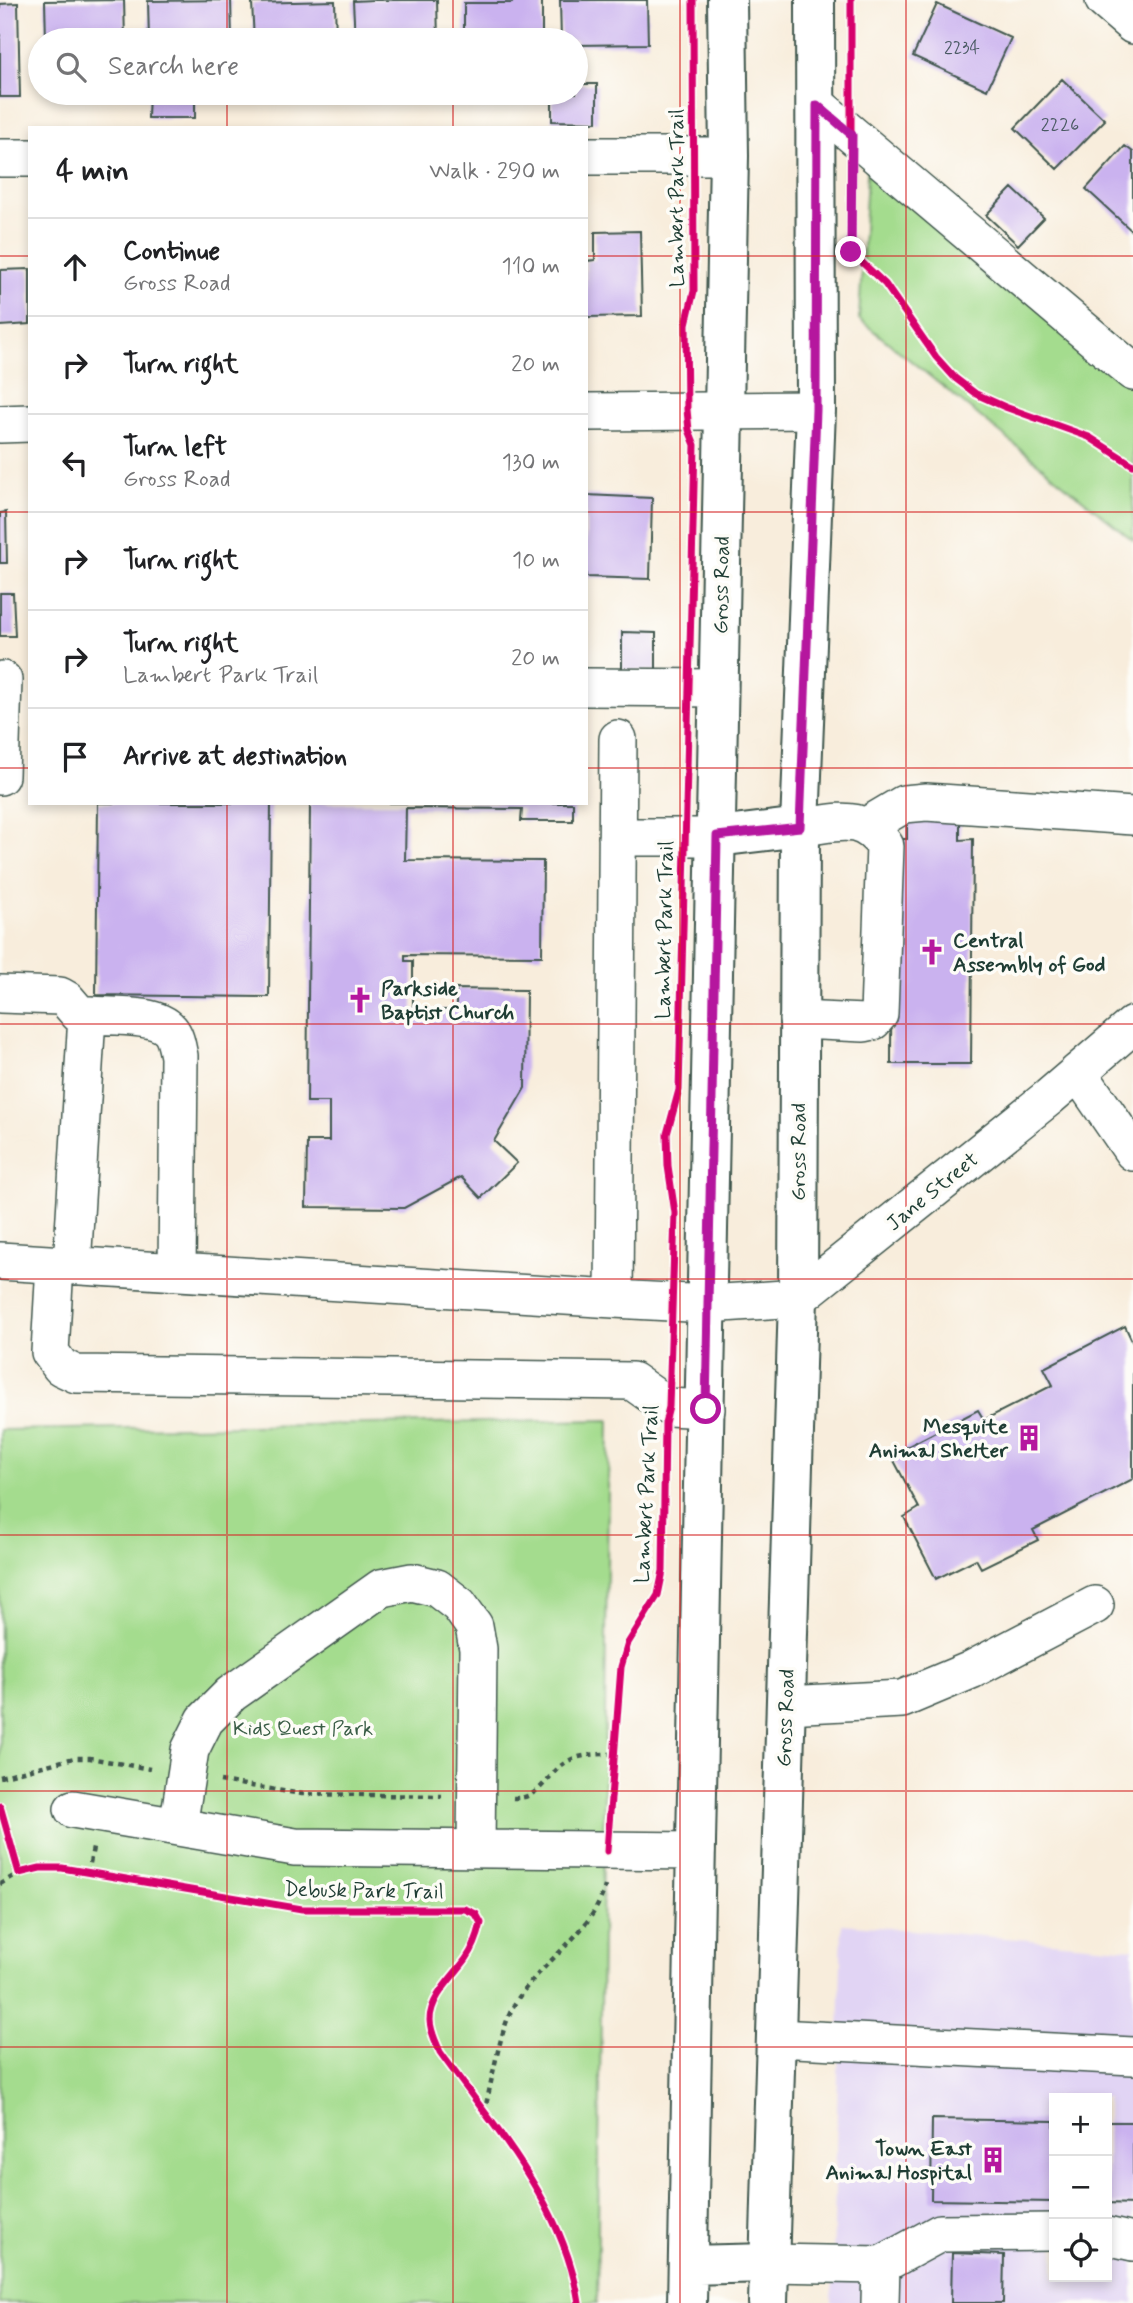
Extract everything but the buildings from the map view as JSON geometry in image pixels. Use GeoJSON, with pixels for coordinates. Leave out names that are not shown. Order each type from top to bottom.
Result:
{"type":"FeatureCollection","features":[{"type":"Feature","properties":{"kind":"main road","name":"Gross Road"},"geometry":{"type":"LineString","coordinates":[[687,2303],[725,410],[729,156],[727,0]]}},
{"type":"Feature","properties":{"kind":"main road","name":"Gross Road"},"geometry":{"type":"LineString","coordinates":[[768,2303],[798,1298],[800,827],[816,410],[815,0]]}},
{"type":"Feature","properties":{"kind":"main road"},"geometry":{"type":"LineString","coordinates":[[717,836],[800,827]]}},
{"type":"Feature","properties":{"kind":"main road"},"geometry":{"type":"LineString","coordinates":[[688,2265],[769,2263]]}},
{"type":"Feature","properties":{"kind":"street"},"geometry":{"type":"LineString","coordinates":[[1104,0],[1133,25]]}},
{"type":"Feature","properties":{"kind":"street"},"geometry":{"type":"LineString","coordinates":[[817,105],[1133,372]]}},
{"type":"Feature","properties":{"kind":"street"},"geometry":{"type":"LineString","coordinates":[[588,156],[729,156]]}},
{"type":"Feature","properties":{"kind":"street"},"geometry":{"type":"LineString","coordinates":[[0,158],[28,158]]}},
{"type":"Feature","properties":{"kind":"street"},"geometry":{"type":"LineString","coordinates":[[588,412],[816,410]]}},
{"type":"Feature","properties":{"kind":"street"},"geometry":{"type":"LineString","coordinates":[[0,424],[28,423]]}},
{"type":"Feature","properties":{"kind":"street"},"geometry":{"type":"LineString","coordinates":[[0,776],[11,680]]}},
{"type":"Feature","properties":{"kind":"street"},"geometry":{"type":"LineString","coordinates":[[588,687],[719,688]]}},
{"type":"Feature","properties":{"kind":"street"},"geometry":{"type":"LineString","coordinates":[[614,1299],[618,739]]}},
{"type":"Feature","properties":{"kind":"street"},"geometry":{"type":"LineString","coordinates":[[866,826],[904,804],[926,802],[1133,816]]}},
{"type":"Feature","properties":{"kind":"street"},"geometry":{"type":"LineString","coordinates":[[798,1020],[864,1023],[873,1021],[878,1014],[885,846],[876,833],[855,822],[800,827]]}},
{"type":"Feature","properties":{"kind":"street"},"geometry":{"type":"LineString","coordinates":[[617,836],[717,836]]}},
{"type":"Feature","properties":{"kind":"street"},"geometry":{"type":"LineString","coordinates":[[0,995],[60,996],[79,1014],[153,1020],[165,1026],[173,1035],[180,1071],[177,1272]]}},
{"type":"Feature","properties":{"kind":"street"},"geometry":{"type":"LineString","coordinates":[[87,1016],[64,1265],[50,1352],[61,1367],[76,1374],[632,1381],[669,1407],[706,1409]]}},
{"type":"Feature","properties":{"kind":"street","name":"Jane Street"},"geometry":{"type":"LineString","coordinates":[[798,1298],[1133,1025]]}},
{"type":"Feature","properties":{"kind":"street"},"geometry":{"type":"LineString","coordinates":[[1078,1072],[1133,1152]]}},
{"type":"Feature","properties":{"kind":"street"},"geometry":{"type":"LineString","coordinates":[[0,1261],[708,1304],[798,1298]]}},
{"type":"Feature","properties":{"kind":"street"},"geometry":{"type":"LineString","coordinates":[[178,1827],[190,1750],[205,1720],[231,1694],[381,1588],[412,1581],[437,1588],[459,1605],[474,1626],[478,1650],[476,1849]]}},
{"type":"Feature","properties":{"kind":"street"},"geometry":{"type":"LineString","coordinates":[[786,1705],[902,1699],[971,1670],[1095,1605]]}},
{"type":"Feature","properties":{"kind":"street"},"geometry":{"type":"LineString","coordinates":[[73,1809],[295,1847],[696,1851]]}},
{"type":"Feature","properties":{"kind":"street"},"geometry":{"type":"LineString","coordinates":[[776,2038],[1133,2056]]}},
{"type":"Feature","properties":{"kind":"street"},"geometry":{"type":"LineString","coordinates":[[769,2263],[881,2265],[940,2234],[1049,2232]]}},
{"type":"Feature","properties":{"kind":"street"},"geometry":{"type":"LineString","coordinates":[[1112,2236],[1133,2242]]}},
{"type":"Feature","properties":{"kind":"street"},"geometry":{"type":"LineString","coordinates":[[880,2303],[881,2265]]}},
{"type":"Feature","properties":{"kind":"path"},"geometry":{"type":"LineString","coordinates":[[612,1767],[615,1741]]}},
{"type":"Feature","properties":{"kind":"path"},"geometry":{"type":"LineString","coordinates":[[0,1777],[74,1758],[90,1758],[302,1794],[521,1799],[536,1793],[559,1767],[570,1760],[591,1754],[614,1754]]}},
{"type":"Feature","properties":{"kind":"path"},"geometry":{"type":"LineString","coordinates":[[484,2113],[508,2018],[526,1988],[564,1949],[597,1908],[608,1876],[607,1851]]}},
{"type":"Feature","properties":{"kind":"path"},"geometry":{"type":"LineString","coordinates":[[16,1862],[19,1873]]}},
{"type":"Feature","properties":{"kind":"path"},"geometry":{"type":"LineString","coordinates":[[0,1884],[19,1873],[30,1871]]}},
{"type":"Feature","properties":{"kind":"path"},"geometry":{"type":"LineString","coordinates":[[75,1871],[101,1875]]}},
{"type":"Feature","properties":{"kind":"path"},"geometry":{"type":"LineString","coordinates":[[477,2103],[492,2123]]}},
{"type":"Feature","properties":{"kind":"shaded area"},"geometry":{"type":"Polygon","coordinates":[[[842,1924],[1133,1949],[1133,2303],[832,2303],[842,1924]]]}},
{"type":"Feature","properties":{"kind":"green space"},"geometry":{"type":"Polygon","coordinates":[[[868,158],[1133,384],[1133,540],[859,319],[868,158]]]}},
{"type":"Feature","properties":{"kind":"green space","name":"Kids Quest Park"},"geometry":{"type":"Polygon","coordinates":[[[609,1420],[597,2303],[0,2303],[0,1430],[609,1420]]]}},
{"type":"Feature","properties":{"kind":"cycle path","name":"Lambert Park Trail"},"geometry":{"type":"LineString","coordinates":[[607,1851],[621,1667],[628,1643],[658,1595],[663,1571],[665,1423],[669,1407],[675,1213],[668,1166],[667,1134],[679,1090],[695,445],[689,430],[687,410],[686,324],[694,291],[693,0]]}},
{"type":"Feature","properties":{"kind":"cycle path"},"geometry":{"type":"LineString","coordinates":[[851,0],[851,252],[885,284],[936,357],[955,378],[976,394],[1089,437],[1133,465]]}},
{"type":"Feature","properties":{"kind":"cycle path","name":"Debusk Park Trail"},"geometry":{"type":"LineString","coordinates":[[0,1806],[19,1873],[40,1868],[62,1868],[302,1909],[465,1909],[476,1914],[481,1923],[469,1955],[434,2003],[430,2020],[433,2036],[440,2052],[505,2140],[543,2201],[559,2233],[571,2267],[579,2303]]}},
{"type":"Feature","properties":{"kind":"place","name":"Central Assembly of God"},"geometry":{"type":"Point","coordinates":[932,952]}},
{"type":"Feature","properties":{"kind":"place","name":"Parkside Baptist Church"},"geometry":{"type":"Point","coordinates":[360,1000]}},
{"type":"Feature","properties":{"kind":"place","name":"Mesquite Animal Shelter"},"geometry":{"type":"Point","coordinates":[1029,1438]}},
{"type":"Feature","properties":{"kind":"place","name":"Town East Animal Hospital"},"geometry":{"type":"Point","coordinates":[993,2160]}},
{"type":"Feature","properties":{"kind":"route"},"geometry":{"type":"LineString","coordinates":[[706,1409],[717,836],[800,827],[816,410],[817,105],[852,135],[851,252]]}}]}
